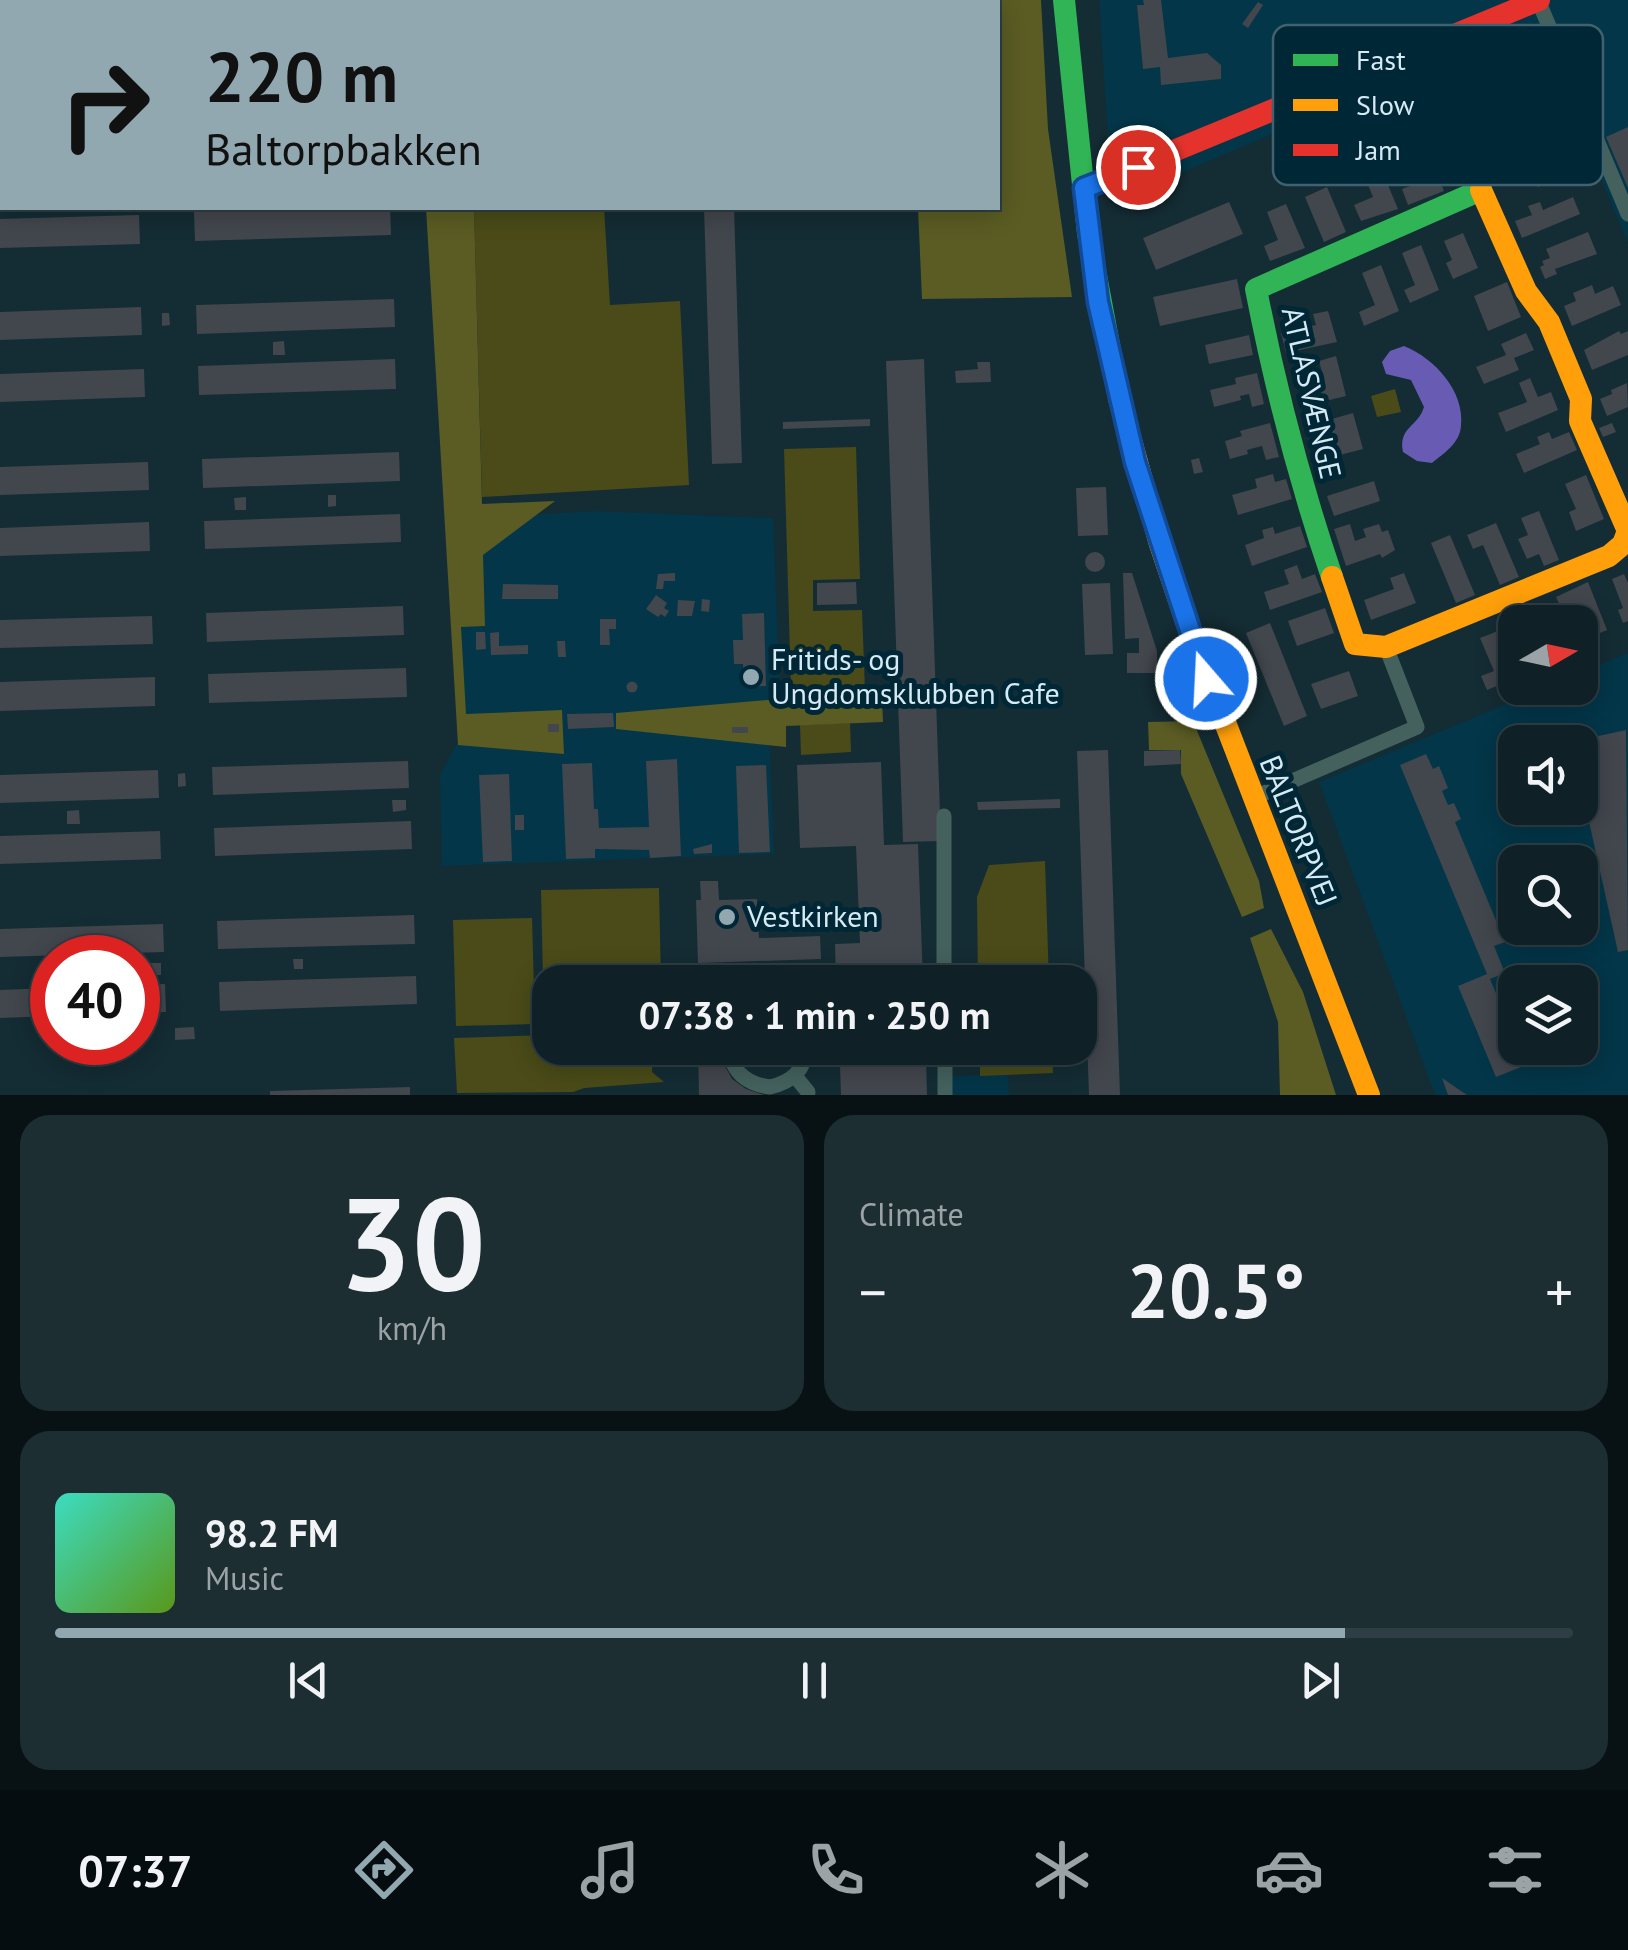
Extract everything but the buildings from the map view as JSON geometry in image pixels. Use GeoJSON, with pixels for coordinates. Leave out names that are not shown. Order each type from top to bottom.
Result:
{"type":"FeatureCollection","features":[{"type":"Feature","properties":{"kind":"street","name":"BALTORPVEJ"},"geometry":{"type":"LineString","coordinates":[[1064,0],[1098,302],[1135,462],[1206,679],[1368,1095]]}},
{"type":"Feature","properties":{"kind":"street"},"geometry":{"type":"LineString","coordinates":[[1478,25],[1539,0],[1549,25]]}},
{"type":"Feature","properties":{"kind":"street"},"geometry":{"type":"LineString","coordinates":[[1084,188],[1273,110]]}},
{"type":"Feature","properties":{"kind":"street"},"geometry":{"type":"LineString","coordinates":[[1603,154],[1628,214]]}},
{"type":"Feature","properties":{"kind":"street","name":"ATLASVÆNGE"},"geometry":{"type":"LineString","coordinates":[[1481,190],[1526,291],[1549,322],[1581,399],[1580,421],[1628,531],[1622,544],[1609,556],[1386,647],[1354,644],[1304,494],[1256,289],[1481,190]]}},
{"type":"Feature","properties":{"kind":"street"},"geometry":{"type":"LineString","coordinates":[[1253,798],[1417,727],[1386,647]]}},
{"type":"Feature","properties":{"kind":"street"},"geometry":{"type":"LineString","coordinates":[[944,816],[944,965]]}},
{"type":"Feature","properties":{"kind":"street"},"geometry":{"type":"LineString","coordinates":[[735,1065],[757,1086],[770,1087],[795,1076],[802,1065]]}},
{"type":"Feature","properties":{"kind":"street"},"geometry":{"type":"LineString","coordinates":[[945,1065],[945,1095]]}},
{"type":"Feature","properties":{"kind":"street"},"geometry":{"type":"LineString","coordinates":[[795,1076],[808,1092]]}},
{"type":"Feature","properties":{"kind":"shaded area"},"geometry":{"type":"Polygon","coordinates":[[[1000,0],[1041,0],[1048,129],[1072,297],[922,299],[918,210],[1000,210],[1000,0]]]}},
{"type":"Feature","properties":{"kind":"shaded area"},"geometry":{"type":"Polygon","coordinates":[[[1099,0],[1628,0],[1628,243],[1603,184],[1603,25],[1273,25],[1273,134],[1112,202],[1099,0]]]}},
{"type":"Feature","properties":{"kind":"shaded area"},"geometry":{"type":"Polygon","coordinates":[[[426,210],[474,210],[482,504],[555,501],[483,555],[485,626],[461,627],[466,714],[562,710],[564,754],[458,745],[426,210]]]}},
{"type":"Feature","properties":{"kind":"shaded area"},"geometry":{"type":"Polygon","coordinates":[[[474,210],[604,210],[610,305],[680,301],[689,485],[482,497],[474,210]]]}},
{"type":"Feature","properties":{"kind":"shaded area"},"geometry":{"type":"Polygon","coordinates":[[[1404,346],[1436,367],[1458,400],[1458,438],[1432,463],[1417,461],[1403,452],[1403,437],[1424,407],[1411,380],[1386,374],[1382,362],[1390,351],[1404,346]]]}},
{"type":"Feature","properties":{"kind":"shaded area"},"geometry":{"type":"Polygon","coordinates":[[[1395,389],[1401,412],[1377,417],[1371,396],[1395,389]]]}},
{"type":"Feature","properties":{"kind":"shaded area"},"geometry":{"type":"Polygon","coordinates":[[[856,447],[860,579],[813,580],[813,611],[862,610],[865,691],[796,693],[791,688],[784,449],[856,447]]]}},
{"type":"Feature","properties":{"kind":"shaded area"},"geometry":{"type":"Polygon","coordinates":[[[592,511],[773,518],[781,725],[769,726],[774,854],[442,866],[440,775],[462,734],[455,520],[592,511]]]}},
{"type":"Feature","properties":{"kind":"shaded area"},"geometry":{"type":"Polygon","coordinates":[[[1628,653],[1628,1095],[1435,1095],[1319,782],[1504,705],[1598,705],[1598,666],[1628,653]]]}},
{"type":"Feature","properties":{"kind":"shaded area"},"geometry":{"type":"Polygon","coordinates":[[[779,699],[882,699],[883,722],[786,726],[786,747],[616,729],[616,713],[779,699]]]}},
{"type":"Feature","properties":{"kind":"shaded area"},"geometry":{"type":"Polygon","coordinates":[[[1193,721],[1259,881],[1264,908],[1242,917],[1181,774],[1181,750],[1149,750],[1148,722],[1193,721]]]}},
{"type":"Feature","properties":{"kind":"shaded area"},"geometry":{"type":"Polygon","coordinates":[[[850,723],[851,752],[801,755],[800,725],[850,723]]]}},
{"type":"Feature","properties":{"kind":"shaded area"},"geometry":{"type":"Polygon","coordinates":[[[1045,861],[1048,965],[978,965],[977,897],[989,865],[1045,861]]]}},
{"type":"Feature","properties":{"kind":"shaded area"},"geometry":{"type":"Polygon","coordinates":[[[659,888],[661,965],[543,965],[541,890],[659,888]]]}},
{"type":"Feature","properties":{"kind":"shaded area"},"geometry":{"type":"Polygon","coordinates":[[[532,918],[532,1024],[456,1026],[453,920],[532,918]]]}},
{"type":"Feature","properties":{"kind":"shaded area"},"geometry":{"type":"Polygon","coordinates":[[[1271,929],[1303,992],[1336,1095],[1280,1095],[1278,1022],[1250,938],[1271,929]]]}},
{"type":"Feature","properties":{"kind":"shaded area"},"geometry":{"type":"Polygon","coordinates":[[[532,1036],[532,1065],[652,1065],[652,1072],[664,1082],[573,1092],[457,1093],[454,1038],[532,1036]]]}},
{"type":"Feature","properties":{"kind":"shaded area"},"geometry":{"type":"Polygon","coordinates":[[[980,1065],[1053,1065],[1053,1073],[980,1076],[980,1065]]]}},
{"type":"Feature","properties":{"kind":"shaded area"},"geometry":{"type":"Polygon","coordinates":[[[1008,1075],[1009,1095],[948,1095],[947,1076],[1008,1075]]]}},
{"type":"Feature","properties":{"kind":"traffic: fast"},"geometry":{"type":"LineString","coordinates":[[1064,0],[1088,233],[1119,398]]}},
{"type":"Feature","properties":{"kind":"traffic: fast"},"geometry":{"type":"LineString","coordinates":[[1332,577],[1289,434],[1256,289],[1481,190]]}},
{"type":"Feature","properties":{"kind":"traffic: slow"},"geometry":{"type":"LineString","coordinates":[[1332,577],[1355,644],[1386,647],[1609,556],[1623,544],[1628,531],[1580,421],[1581,399],[1549,322],[1526,291],[1481,190]]}},
{"type":"Feature","properties":{"kind":"traffic: slow"},"geometry":{"type":"LineString","coordinates":[[1119,398],[1187,624],[1369,1095]]}},
{"type":"Feature","properties":{"kind":"traffic: jam"},"geometry":{"type":"LineString","coordinates":[[1478,25],[1539,0]]}},
{"type":"Feature","properties":{"kind":"traffic: jam"},"geometry":{"type":"LineString","coordinates":[[1084,188],[1273,110]]}},
{"type":"Feature","properties":{"kind":"place","name":"Fritids- og Ungdomsklubben Cafe"},"geometry":{"type":"Point","coordinates":[751,677]}},
{"type":"Feature","properties":{"kind":"place","name":"Vestkirken"},"geometry":{"type":"Point","coordinates":[727,917]}},
{"type":"Feature","properties":{"kind":"route"},"geometry":{"type":"LineString","coordinates":[[1138,167],[1084,188],[1098,302],[1135,462],[1206,679]]}}]}
